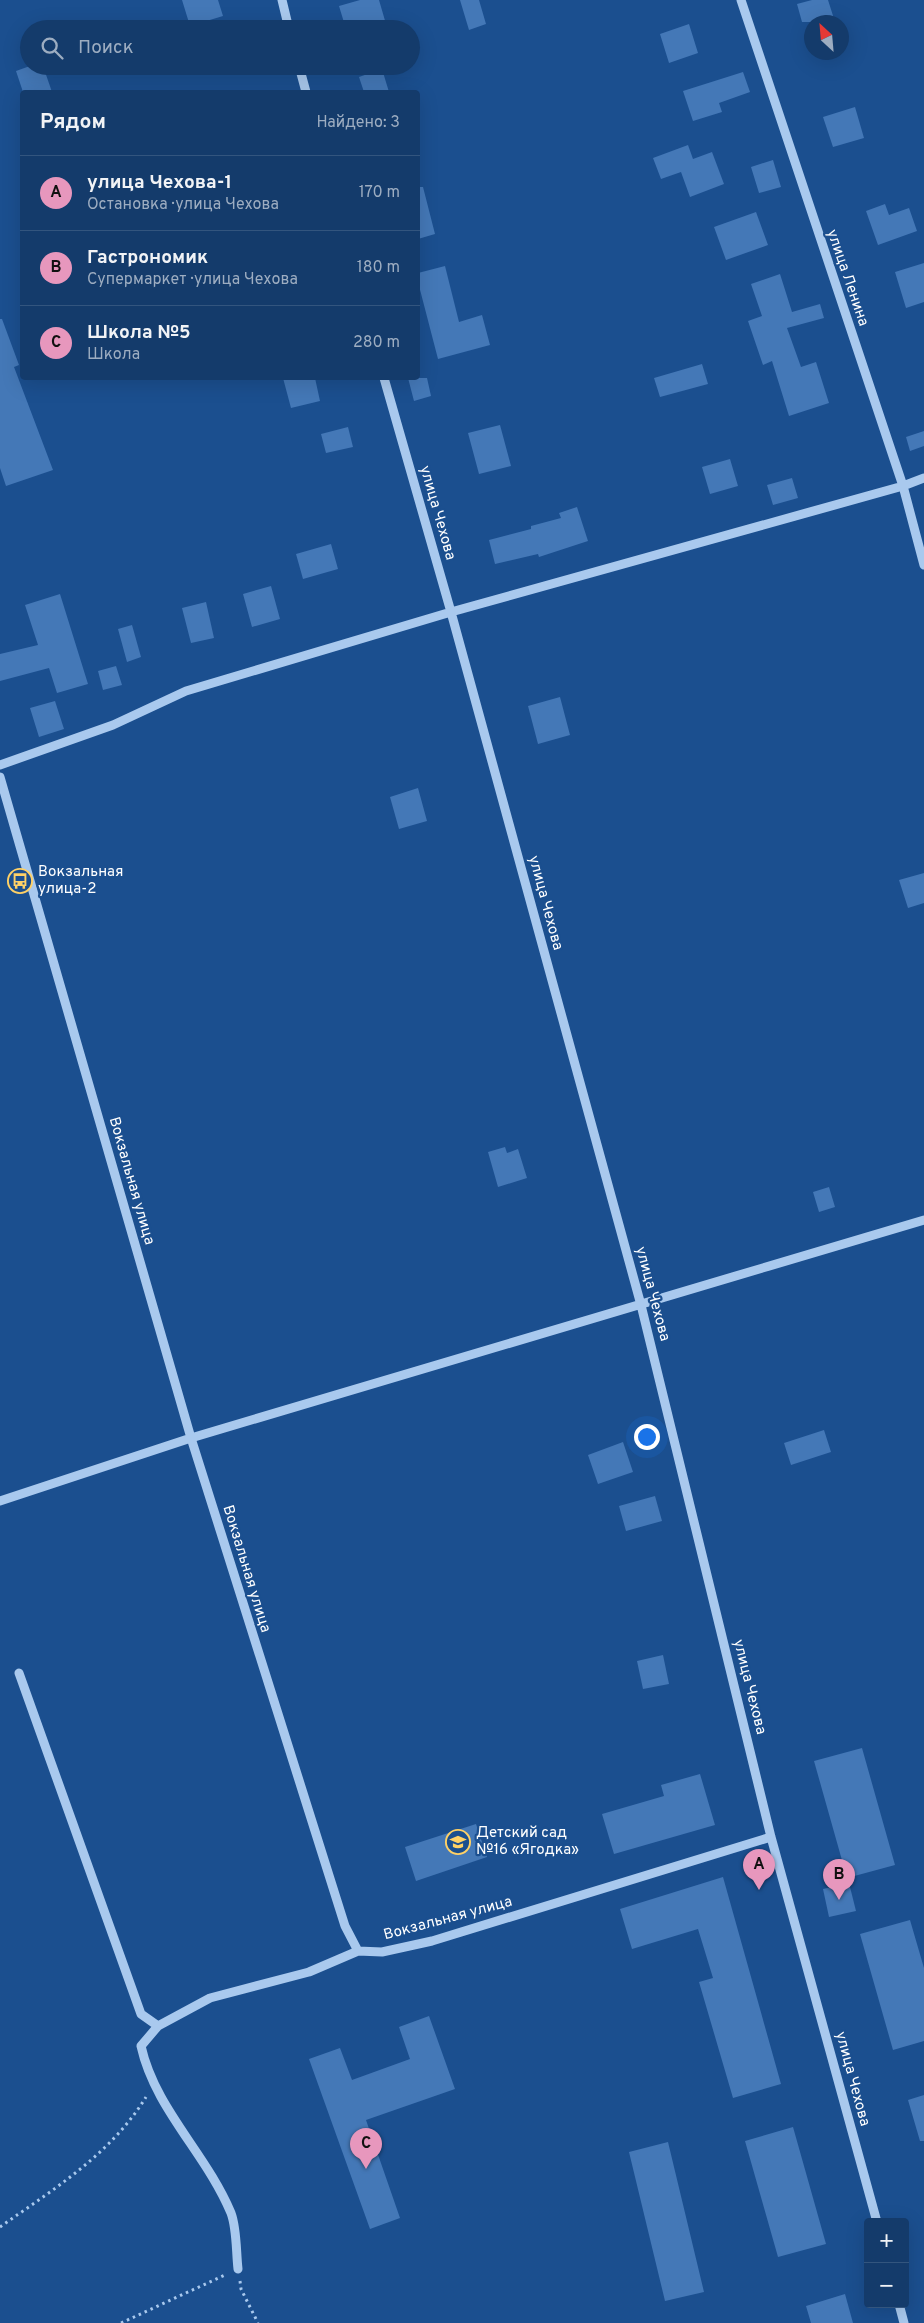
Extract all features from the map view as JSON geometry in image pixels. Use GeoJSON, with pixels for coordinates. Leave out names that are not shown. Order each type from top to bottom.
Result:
{"type":"FeatureCollection","features":[{"type":"Feature","properties":{"kind":"street"},"geometry":{"type":"LineString","coordinates":[[282,0],[287,20]]}},
{"type":"Feature","properties":{"kind":"street","name":"улица Ленина"},"geometry":{"type":"LineString","coordinates":[[741,0],[903,486],[924,565]]}},
{"type":"Feature","properties":{"kind":"street"},"geometry":{"type":"LineString","coordinates":[[301,75],[305,90]]}},
{"type":"Feature","properties":{"kind":"street","name":"улица Чехова"},"geometry":{"type":"LineString","coordinates":[[385,380],[451,612],[642,1304],[771,1837],[876,2218]]}},
{"type":"Feature","properties":{"kind":"street"},"geometry":{"type":"LineString","coordinates":[[0,765],[113,725],[186,691],[451,612],[903,486],[924,478]]}},
{"type":"Feature","properties":{"kind":"street","name":"Вокзальная улица"},"geometry":{"type":"LineString","coordinates":[[0,777],[191,1438],[345,1926],[358,1951],[382,1952],[432,1941],[771,1837]]}},
{"type":"Feature","properties":{"kind":"street"},"geometry":{"type":"LineString","coordinates":[[0,1501],[191,1438],[924,1220]]}},
{"type":"Feature","properties":{"kind":"street"},"geometry":{"type":"LineString","coordinates":[[19,1673],[142,2014],[158,2026]]}},
{"type":"Feature","properties":{"kind":"street"},"geometry":{"type":"LineString","coordinates":[[238,2269],[232,2214],[211,2176],[168,2112],[145,2065],[141,2046],[158,2026],[210,1998],[310,1972],[358,1951]]}},
{"type":"Feature","properties":{"kind":"street"},"geometry":{"type":"LineString","coordinates":[[900,2308],[904,2323]]}},
{"type":"Feature","properties":{"kind":"path"},"geometry":{"type":"LineString","coordinates":[[0,2227],[81,2170],[131,2121],[154,2083]]}},
{"type":"Feature","properties":{"kind":"path"},"geometry":{"type":"LineString","coordinates":[[122,2323],[238,2269],[241,2289],[258,2323]]}},
{"type":"Feature","properties":{"kind":"building"},"geometry":{"type":"Polygon","coordinates":[[[182,0],[218,0],[223,16],[210,20],[188,20],[182,0]]]}},
{"type":"Feature","properties":{"kind":"building"},"geometry":{"type":"Polygon","coordinates":[[[360,0],[379,0],[385,20],[343,20],[339,6],[360,0]]]}},
{"type":"Feature","properties":{"kind":"building"},"geometry":{"type":"Polygon","coordinates":[[[460,0],[479,0],[486,24],[469,30],[460,0]]]}},
{"type":"Feature","properties":{"kind":"building"},"geometry":{"type":"Polygon","coordinates":[[[812,0],[828,0],[833,15],[804,15],[804,22],[802,22],[797,4],[812,0]]]}},
{"type":"Feature","properties":{"kind":"building"},"geometry":{"type":"Polygon","coordinates":[[[689,24],[698,53],[669,63],[660,34],[689,24]]]}},
{"type":"Feature","properties":{"kind":"building"},"geometry":{"type":"Polygon","coordinates":[[[20,70],[20,75],[46,75],[51,90],[22,90],[16,71],[20,70]]]}},
{"type":"Feature","properties":{"kind":"building"},"geometry":{"type":"Polygon","coordinates":[[[743,72],[750,92],[719,103],[722,112],[693,121],[683,91],[743,72]]]}},
{"type":"Feature","properties":{"kind":"building"},"geometry":{"type":"Polygon","coordinates":[[[365,75],[384,75],[388,90],[363,90],[359,77],[365,75]]]}},
{"type":"Feature","properties":{"kind":"building"},"geometry":{"type":"Polygon","coordinates":[[[855,107],[864,138],[833,147],[823,117],[855,107]]]}},
{"type":"Feature","properties":{"kind":"building"},"geometry":{"type":"Polygon","coordinates":[[[688,145],[693,159],[712,152],[724,184],[690,197],[681,172],[661,179],[653,158],[688,145]]]}},
{"type":"Feature","properties":{"kind":"building"},"geometry":{"type":"Polygon","coordinates":[[[773,160],[781,187],[759,193],[751,167],[773,160]]]}},
{"type":"Feature","properties":{"kind":"building"},"geometry":{"type":"Polygon","coordinates":[[[420,187],[423,187],[435,234],[420,238],[420,187]]]}},
{"type":"Feature","properties":{"kind":"building"},"geometry":{"type":"Polygon","coordinates":[[[885,204],[889,215],[909,208],[917,231],[878,245],[866,211],[885,204]]]}},
{"type":"Feature","properties":{"kind":"building"},"geometry":{"type":"Polygon","coordinates":[[[756,212],[768,245],[726,260],[714,227],[756,212]]]}},
{"type":"Feature","properties":{"kind":"building"},"geometry":{"type":"Polygon","coordinates":[[[924,263],[924,302],[906,308],[895,272],[924,263]]]}},
{"type":"Feature","properties":{"kind":"building"},"geometry":{"type":"Polygon","coordinates":[[[445,266],[459,322],[482,315],[490,345],[438,359],[420,290],[420,272],[445,266]]]}},
{"type":"Feature","properties":{"kind":"building"},"geometry":{"type":"Polygon","coordinates":[[[780,274],[792,312],[820,304],[824,318],[787,328],[801,367],[816,362],[829,403],[789,416],[772,361],[763,365],[748,321],[762,316],[751,284],[780,274]]]}},
{"type":"Feature","properties":{"kind":"building"},"geometry":{"type":"Polygon","coordinates":[[[0,319],[2,319],[19,365],[14,367],[53,470],[6,486],[0,468],[0,319]]]}},
{"type":"Feature","properties":{"kind":"building"},"geometry":{"type":"Polygon","coordinates":[[[702,364],[708,384],[660,397],[654,378],[702,364]]]}},
{"type":"Feature","properties":{"kind":"building"},"geometry":{"type":"Polygon","coordinates":[[[427,378],[431,396],[414,401],[409,380],[427,378]]]}},
{"type":"Feature","properties":{"kind":"building"},"geometry":{"type":"Polygon","coordinates":[[[284,380],[315,380],[320,401],[291,408],[284,380]]]}},
{"type":"Feature","properties":{"kind":"building"},"geometry":{"type":"Polygon","coordinates":[[[500,425],[511,466],[479,474],[468,433],[500,425]]]}},
{"type":"Feature","properties":{"kind":"building"},"geometry":{"type":"Polygon","coordinates":[[[348,427],[353,447],[326,453],[321,434],[348,427]]]}},
{"type":"Feature","properties":{"kind":"building"},"geometry":{"type":"Polygon","coordinates":[[[924,431],[924,446],[910,451],[906,437],[924,431]]]}},
{"type":"Feature","properties":{"kind":"building"},"geometry":{"type":"Polygon","coordinates":[[[730,459],[738,486],[710,494],[702,467],[730,459]]]}},
{"type":"Feature","properties":{"kind":"building"},"geometry":{"type":"Polygon","coordinates":[[[792,478],[798,498],[773,505],[767,485],[792,478]]]}},
{"type":"Feature","properties":{"kind":"building"},"geometry":{"type":"Polygon","coordinates":[[[577,507],[588,541],[539,557],[538,554],[495,564],[489,540],[531,529],[531,526],[561,518],[559,513],[577,507]]]}},
{"type":"Feature","properties":{"kind":"building"},"geometry":{"type":"Polygon","coordinates":[[[331,544],[338,569],[303,579],[296,554],[331,544]]]}},
{"type":"Feature","properties":{"kind":"building"},"geometry":{"type":"Polygon","coordinates":[[[271,586],[280,619],[252,627],[243,594],[271,586]]]}},
{"type":"Feature","properties":{"kind":"building"},"geometry":{"type":"Polygon","coordinates":[[[60,594],[88,684],[57,693],[49,668],[0,681],[0,654],[38,645],[25,605],[60,594]]]}},
{"type":"Feature","properties":{"kind":"building"},"geometry":{"type":"Polygon","coordinates":[[[206,602],[214,638],[191,643],[182,608],[206,602]]]}},
{"type":"Feature","properties":{"kind":"building"},"geometry":{"type":"Polygon","coordinates":[[[132,625],[141,657],[127,662],[118,629],[132,625]]]}},
{"type":"Feature","properties":{"kind":"building"},"geometry":{"type":"Polygon","coordinates":[[[116,666],[122,685],[103,690],[98,671],[116,666]]]}},
{"type":"Feature","properties":{"kind":"building"},"geometry":{"type":"Polygon","coordinates":[[[560,697],[570,735],[538,744],[528,706],[560,697]]]}},
{"type":"Feature","properties":{"kind":"building"},"geometry":{"type":"Polygon","coordinates":[[[55,701],[64,729],[39,737],[30,708],[55,701]]]}},
{"type":"Feature","properties":{"kind":"building"},"geometry":{"type":"Polygon","coordinates":[[[418,788],[427,821],[399,829],[390,797],[418,788]]]}},
{"type":"Feature","properties":{"kind":"building"},"geometry":{"type":"Polygon","coordinates":[[[924,873],[924,903],[908,908],[899,880],[924,873]]]}},
{"type":"Feature","properties":{"kind":"building"},"geometry":{"type":"Polygon","coordinates":[[[505,1147],[507,1153],[518,1149],[527,1178],[498,1187],[488,1152],[505,1147]]]}},
{"type":"Feature","properties":{"kind":"building"},"geometry":{"type":"Polygon","coordinates":[[[829,1187],[835,1207],[819,1212],[813,1192],[829,1187]]]}},
{"type":"Feature","properties":{"kind":"building"},"geometry":{"type":"Polygon","coordinates":[[[824,1430],[831,1452],[791,1465],[784,1443],[824,1430]]]}},
{"type":"Feature","properties":{"kind":"building"},"geometry":{"type":"Polygon","coordinates":[[[623,1442],[633,1472],[598,1484],[588,1455],[623,1442]]]}},
{"type":"Feature","properties":{"kind":"building"},"geometry":{"type":"Polygon","coordinates":[[[655,1496],[662,1521],[626,1531],[619,1506],[655,1496]]]}},
{"type":"Feature","properties":{"kind":"building"},"geometry":{"type":"Polygon","coordinates":[[[663,1655],[669,1684],[643,1689],[637,1661],[663,1655]]]}},
{"type":"Feature","properties":{"kind":"building"},"geometry":{"type":"Polygon","coordinates":[[[862,1748],[895,1865],[847,1878],[814,1761],[862,1748]]]}},
{"type":"Feature","properties":{"kind":"building"},"geometry":{"type":"Polygon","coordinates":[[[700,1774],[715,1825],[614,1854],[602,1814],[664,1796],[661,1785],[700,1774]]]}},
{"type":"Feature","properties":{"kind":"building"},"geometry":{"type":"Polygon","coordinates":[[[476,1824],[487,1857],[416,1881],[405,1847],[476,1824]]]}},
{"type":"Feature","properties":{"kind":"building"},"geometry":{"type":"Polygon","coordinates":[[[723,1877],[781,2084],[733,2098],[699,1982],[713,1978],[698,1929],[632,1949],[620,1909],[723,1877]]]}},
{"type":"Feature","properties":{"kind":"building"},"geometry":{"type":"Polygon","coordinates":[[[849,1883],[856,1911],[829,1917],[823,1889],[849,1883]]]}},
{"type":"Feature","properties":{"kind":"building"},"geometry":{"type":"Polygon","coordinates":[[[910,1920],[924,1968],[924,2041],[893,2050],[860,1934],[910,1920]]]}},
{"type":"Feature","properties":{"kind":"building"},"geometry":{"type":"Polygon","coordinates":[[[429,2016],[455,2089],[366,2120],[400,2218],[370,2229],[309,2059],[340,2048],[352,2080],[410,2059],[399,2027],[429,2016]]]}},
{"type":"Feature","properties":{"kind":"building"},"geometry":{"type":"Polygon","coordinates":[[[924,2095],[924,2141],[920,2141],[908,2100],[924,2095]]]}},
{"type":"Feature","properties":{"kind":"building"},"geometry":{"type":"Polygon","coordinates":[[[793,2127],[826,2244],[778,2257],[745,2141],[793,2127]]]}},
{"type":"Feature","properties":{"kind":"building"},"geometry":{"type":"Polygon","coordinates":[[[668,2142],[704,2292],[665,2301],[629,2152],[668,2142]]]}},
{"type":"Feature","properties":{"kind":"building"},"geometry":{"type":"Polygon","coordinates":[[[845,2294],[853,2323],[811,2323],[806,2306],[845,2294]]]}},
{"type":"Feature","properties":{"kind":"place","name":"Вокзальная улица-2"},"geometry":{"type":"Point","coordinates":[20,881]}},
{"type":"Feature","properties":{"kind":"place","name":"Детский сад №16 «Ягодка»"},"geometry":{"type":"Point","coordinates":[458,1842]}},
{"type":"Feature","properties":{"kind":"place","name":"улица Чехова-1"},"geometry":{"type":"Point","coordinates":[759,1890]}},
{"type":"Feature","properties":{"kind":"place","name":"Гастрономик"},"geometry":{"type":"Point","coordinates":[839,1900]}},
{"type":"Feature","properties":{"kind":"place","name":"Школа №5"},"geometry":{"type":"Point","coordinates":[366,2169]}}]}
